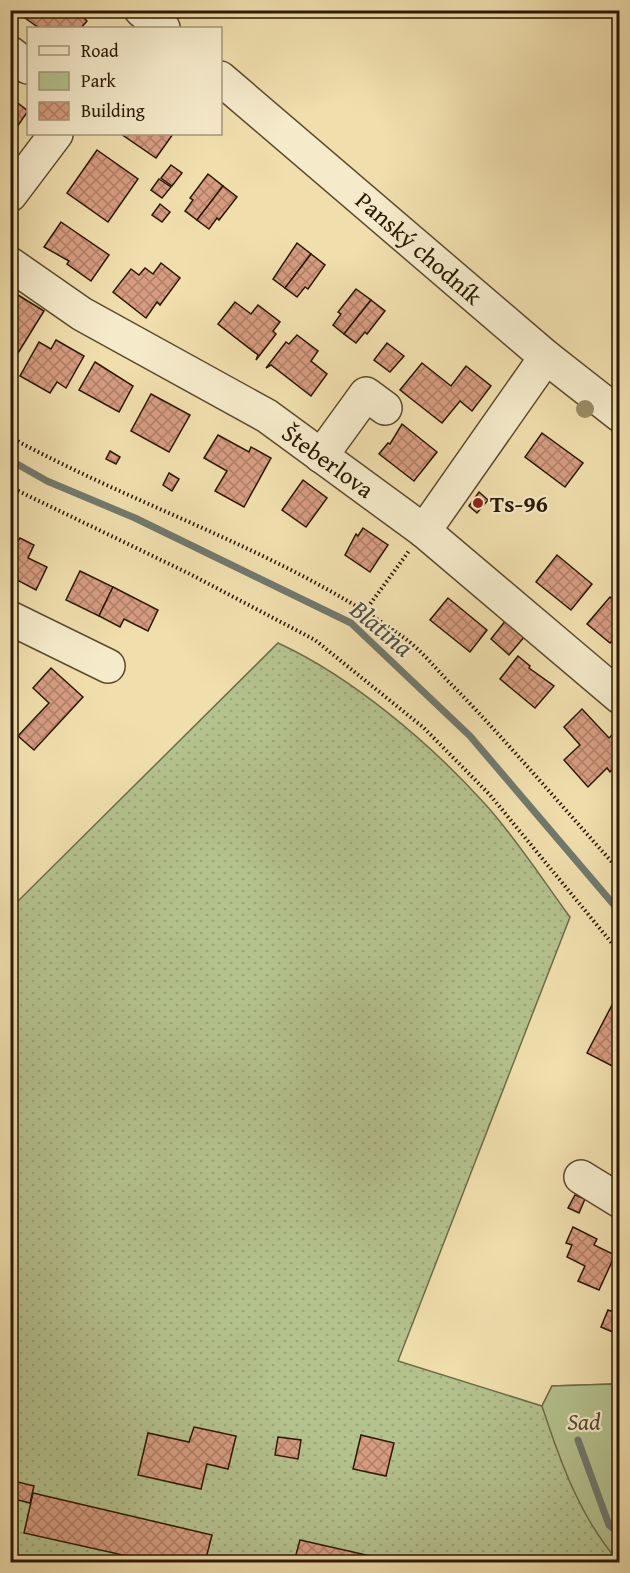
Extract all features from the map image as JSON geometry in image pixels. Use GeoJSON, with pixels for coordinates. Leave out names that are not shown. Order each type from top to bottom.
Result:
{"type":"FeatureCollection","features":[{"type":"Feature","properties":{"kind":"street"},"geometry":{"type":"LineString","coordinates":[[10,53],[27,66]]}},
{"type":"Feature","properties":{"kind":"street","name":"Panský chodník"},"geometry":{"type":"LineString","coordinates":[[222,80],[546,357],[620,415]]}},
{"type":"Feature","properties":{"kind":"street"},"geometry":{"type":"LineString","coordinates":[[10,195],[55,135]]}},
{"type":"Feature","properties":{"kind":"street","name":"Šteberlova"},"geometry":{"type":"LineString","coordinates":[[10,264],[82,314],[267,416],[424,531],[620,697]]}},
{"type":"Feature","properties":{"kind":"street"},"geometry":{"type":"LineString","coordinates":[[424,531],[546,357]]}},
{"type":"Feature","properties":{"kind":"street"},"geometry":{"type":"LineString","coordinates":[[321,456],[366,394],[385,408]]}},
{"type":"Feature","properties":{"kind":"street"},"geometry":{"type":"LineString","coordinates":[[10,618],[108,666]]}},
{"type":"Feature","properties":{"kind":"street"},"geometry":{"type":"LineString","coordinates":[[581,1177],[620,1201]]}},
{"type":"Feature","properties":{"kind":"path"},"geometry":{"type":"LineString","coordinates":[[10,437],[56,462],[208,531],[344,597],[406,639],[477,711],[620,871]]}},
{"type":"Feature","properties":{"kind":"path"},"geometry":{"type":"LineString","coordinates":[[10,487],[188,573],[315,640],[424,728],[490,795],[620,953]]}},
{"type":"Feature","properties":{"kind":"path"},"geometry":{"type":"LineString","coordinates":[[365,611],[424,531]]}},
{"type":"Feature","properties":{"kind":"green space"},"geometry":{"type":"Polygon","coordinates":[[[278,643],[306,657],[362,693],[389,713],[440,758],[496,817],[570,917],[398,1361],[542,1406],[552,1386],[613,1384],[619,1387],[619,1562],[11,1562],[11,908],[278,643]]]}},
{"type":"Feature","properties":{"kind":"green space","name":"Sad"},"geometry":{"type":"Polygon","coordinates":[[[613,1384],[620,1387],[619,1562],[605,1545],[582,1508],[564,1468],[542,1406],[552,1386],[613,1384]]]}},
{"type":"Feature","properties":{"kind":"building"},"geometry":{"type":"Polygon","coordinates":[[[24,10],[76,10],[87,21],[82,27],[38,27],[21,15],[24,10]]]}},
{"type":"Feature","properties":{"kind":"building"},"geometry":{"type":"Polygon","coordinates":[[[10,97],[27,112],[10,137],[10,97]]]}},
{"type":"Feature","properties":{"kind":"building"},"geometry":{"type":"Polygon","coordinates":[[[122,135],[172,135],[156,158],[122,135]]]}},
{"type":"Feature","properties":{"kind":"building"},"geometry":{"type":"Polygon","coordinates":[[[97,150],[138,179],[108,222],[67,193],[97,150]]]}},
{"type":"Feature","properties":{"kind":"building"},"geometry":{"type":"Polygon","coordinates":[[[171,165],[182,173],[172,186],[161,178],[171,165]]]}},
{"type":"Feature","properties":{"kind":"building"},"geometry":{"type":"Polygon","coordinates":[[[208,174],[223,186],[197,220],[185,211],[193,200],[190,198],[208,174]]]}},
{"type":"Feature","properties":{"kind":"building"},"geometry":{"type":"Polygon","coordinates":[[[159,179],[171,187],[162,198],[151,190],[159,179]]]}},
{"type":"Feature","properties":{"kind":"building"},"geometry":{"type":"Polygon","coordinates":[[[223,186],[237,197],[209,229],[197,220],[223,186]]]}},
{"type":"Feature","properties":{"kind":"building"},"geometry":{"type":"Polygon","coordinates":[[[160,204],[170,212],[162,222],[152,215],[160,204]]]}},
{"type":"Feature","properties":{"kind":"building"},"geometry":{"type":"Polygon","coordinates":[[[61,222],[109,255],[91,281],[67,264],[69,261],[44,247],[61,222]]]}},
{"type":"Feature","properties":{"kind":"building"},"geometry":{"type":"Polygon","coordinates":[[[297,243],[311,254],[285,288],[273,279],[297,243]]]}},
{"type":"Feature","properties":{"kind":"building"},"geometry":{"type":"Polygon","coordinates":[[[311,254],[325,265],[308,289],[305,287],[297,297],[285,288],[311,254]]]}},
{"type":"Feature","properties":{"kind":"building"},"geometry":{"type":"Polygon","coordinates":[[[161,263],[180,278],[160,305],[157,302],[146,318],[113,292],[131,269],[139,275],[145,268],[153,274],[161,263]]]}},
{"type":"Feature","properties":{"kind":"building"},"geometry":{"type":"Polygon","coordinates":[[[356,289],[371,300],[344,334],[333,325],[341,314],[338,312],[356,289]]]}},
{"type":"Feature","properties":{"kind":"building"},"geometry":{"type":"Polygon","coordinates":[[[10,290],[44,311],[10,366],[10,290]]]}},
{"type":"Feature","properties":{"kind":"building"},"geometry":{"type":"Polygon","coordinates":[[[371,300],[385,311],[367,334],[365,332],[356,343],[344,334],[371,300]]]}},
{"type":"Feature","properties":{"kind":"building"},"geometry":{"type":"Polygon","coordinates":[[[235,302],[251,314],[258,305],[280,322],[273,331],[276,334],[256,360],[258,355],[218,324],[235,302]]]}},
{"type":"Feature","properties":{"kind":"building"},"geometry":{"type":"Polygon","coordinates":[[[297,335],[318,351],[311,361],[327,374],[311,396],[271,365],[266,368],[286,342],[289,344],[297,335]]]}},
{"type":"Feature","properties":{"kind":"building"},"geometry":{"type":"Polygon","coordinates":[[[56,340],[84,356],[66,388],[57,382],[50,393],[20,376],[39,342],[51,349],[56,340]]]}},
{"type":"Feature","properties":{"kind":"building"},"geometry":{"type":"Polygon","coordinates":[[[387,343],[404,356],[390,372],[374,360],[387,343]]]}},
{"type":"Feature","properties":{"kind":"building"},"geometry":{"type":"Polygon","coordinates":[[[95,362],[133,386],[119,412],[79,390],[95,362]]]}},
{"type":"Feature","properties":{"kind":"building"},"geometry":{"type":"Polygon","coordinates":[[[422,363],[451,386],[466,366],[491,386],[472,411],[460,401],[442,423],[400,390],[422,363]]]}},
{"type":"Feature","properties":{"kind":"building"},"geometry":{"type":"Polygon","coordinates":[[[151,394],[190,415],[169,452],[131,431],[151,394]]]}},
{"type":"Feature","properties":{"kind":"building"},"geometry":{"type":"Polygon","coordinates":[[[402,424],[437,452],[414,481],[379,454],[388,443],[390,444],[402,424]]]}},
{"type":"Feature","properties":{"kind":"building"},"geometry":{"type":"Polygon","coordinates":[[[542,433],[583,463],[565,487],[525,457],[542,433]]]}},
{"type":"Feature","properties":{"kind":"building"},"geometry":{"type":"Polygon","coordinates":[[[218,435],[249,452],[251,447],[271,458],[244,507],[215,491],[227,471],[204,458],[218,435]]]}},
{"type":"Feature","properties":{"kind":"building"},"geometry":{"type":"Polygon","coordinates":[[[110,451],[120,457],[116,464],[106,459],[110,451]]]}},
{"type":"Feature","properties":{"kind":"building"},"geometry":{"type":"Polygon","coordinates":[[[169,473],[179,479],[172,491],[163,485],[169,473]]]}},
{"type":"Feature","properties":{"kind":"building"},"geometry":{"type":"Polygon","coordinates":[[[303,480],[327,498],[306,527],[282,510],[303,480]]]}},
{"type":"Feature","properties":{"kind":"building","name":"Ts-96"},"geometry":{"type":"Polygon","coordinates":[[[479,492],[488,500],[477,513],[469,506],[479,492]]]}},
{"type":"Feature","properties":{"kind":"building"},"geometry":{"type":"Polygon","coordinates":[[[363,528],[388,545],[370,572],[345,555],[356,534],[358,536],[363,528]]]}},
{"type":"Feature","properties":{"kind":"building"},"geometry":{"type":"Polygon","coordinates":[[[10,537],[18,541],[20,538],[34,545],[28,558],[47,567],[36,590],[17,580],[18,577],[10,573],[10,537]]]}},
{"type":"Feature","properties":{"kind":"building"},"geometry":{"type":"Polygon","coordinates":[[[557,555],[592,584],[571,610],[536,582],[557,555]]]}},
{"type":"Feature","properties":{"kind":"building"},"geometry":{"type":"Polygon","coordinates":[[[80,571],[113,587],[99,616],[66,600],[80,571]]]}},
{"type":"Feature","properties":{"kind":"building"},"geometry":{"type":"Polygon","coordinates":[[[113,587],[158,610],[148,631],[124,619],[120,627],[99,616],[113,587]]]}},
{"type":"Feature","properties":{"kind":"building"},"geometry":{"type":"Polygon","coordinates":[[[610,597],[620,605],[620,646],[612,641],[610,643],[587,624],[610,597]]]}},
{"type":"Feature","properties":{"kind":"building"},"geometry":{"type":"Polygon","coordinates":[[[448,598],[487,630],[470,652],[430,620],[448,598]]]}},
{"type":"Feature","properties":{"kind":"building"},"geometry":{"type":"Polygon","coordinates":[[[506,620],[525,636],[509,655],[491,639],[506,620]]]}},
{"type":"Feature","properties":{"kind":"building"},"geometry":{"type":"Polygon","coordinates":[[[518,656],[530,666],[529,668],[554,686],[535,708],[500,679],[518,656]]]}},
{"type":"Feature","properties":{"kind":"building"},"geometry":{"type":"Polygon","coordinates":[[[51,668],[83,697],[34,750],[18,736],[49,703],[33,688],[51,668]]]}},
{"type":"Feature","properties":{"kind":"building"},"geometry":{"type":"Polygon","coordinates":[[[582,709],[609,738],[612,735],[620,742],[620,763],[610,772],[607,768],[588,787],[564,760],[580,745],[564,727],[582,709]]]}},
{"type":"Feature","properties":{"kind":"building"},"geometry":{"type":"Polygon","coordinates":[[[612,1005],[620,1010],[620,1070],[587,1053],[612,1005]]]}},
{"type":"Feature","properties":{"kind":"building"},"geometry":{"type":"Polygon","coordinates":[[[575,1195],[585,1199],[579,1213],[568,1208],[575,1195]]]}},
{"type":"Feature","properties":{"kind":"building"},"geometry":{"type":"Polygon","coordinates":[[[573,1227],[597,1239],[594,1245],[615,1255],[599,1290],[578,1281],[585,1266],[567,1257],[572,1245],[566,1243],[573,1227]]]}},
{"type":"Feature","properties":{"kind":"building"},"geometry":{"type":"Polygon","coordinates":[[[608,1310],[620,1314],[620,1335],[601,1327],[608,1310]]]}},
{"type":"Feature","properties":{"kind":"building"},"geometry":{"type":"Polygon","coordinates":[[[194,1427],[236,1436],[228,1469],[207,1464],[201,1489],[138,1475],[148,1433],[189,1442],[194,1427]]]}},
{"type":"Feature","properties":{"kind":"building"},"geometry":{"type":"Polygon","coordinates":[[[361,1435],[394,1443],[386,1476],[353,1469],[361,1435]]]}},
{"type":"Feature","properties":{"kind":"building"},"geometry":{"type":"Polygon","coordinates":[[[278,1437],[301,1440],[298,1459],[275,1455],[278,1437]]]}},
{"type":"Feature","properties":{"kind":"building"},"geometry":{"type":"Polygon","coordinates":[[[10,1480],[34,1486],[30,1503],[10,1498],[10,1480]]]}},
{"type":"Feature","properties":{"kind":"building"},"geometry":{"type":"Polygon","coordinates":[[[33,1493],[212,1535],[205,1562],[154,1562],[24,1533],[33,1493]]]}},
{"type":"Feature","properties":{"kind":"building"},"geometry":{"type":"Polygon","coordinates":[[[300,1540],[397,1562],[294,1562],[300,1540]]]}},
{"type":"Feature","properties":{"kind":"waterway","name":"Blatina"},"geometry":{"type":"LineString","coordinates":[[10,460],[47,481],[135,518],[351,623],[470,736],[620,912]]}},
{"type":"Feature","properties":{"kind":"waterway"},"geometry":{"type":"LineString","coordinates":[[578,1440],[609,1525],[620,1534]]}},
{"type":"Feature","properties":{"kind":"place","name":"Ts-96"},"geometry":{"type":"Point","coordinates":[478,503]}}]}
